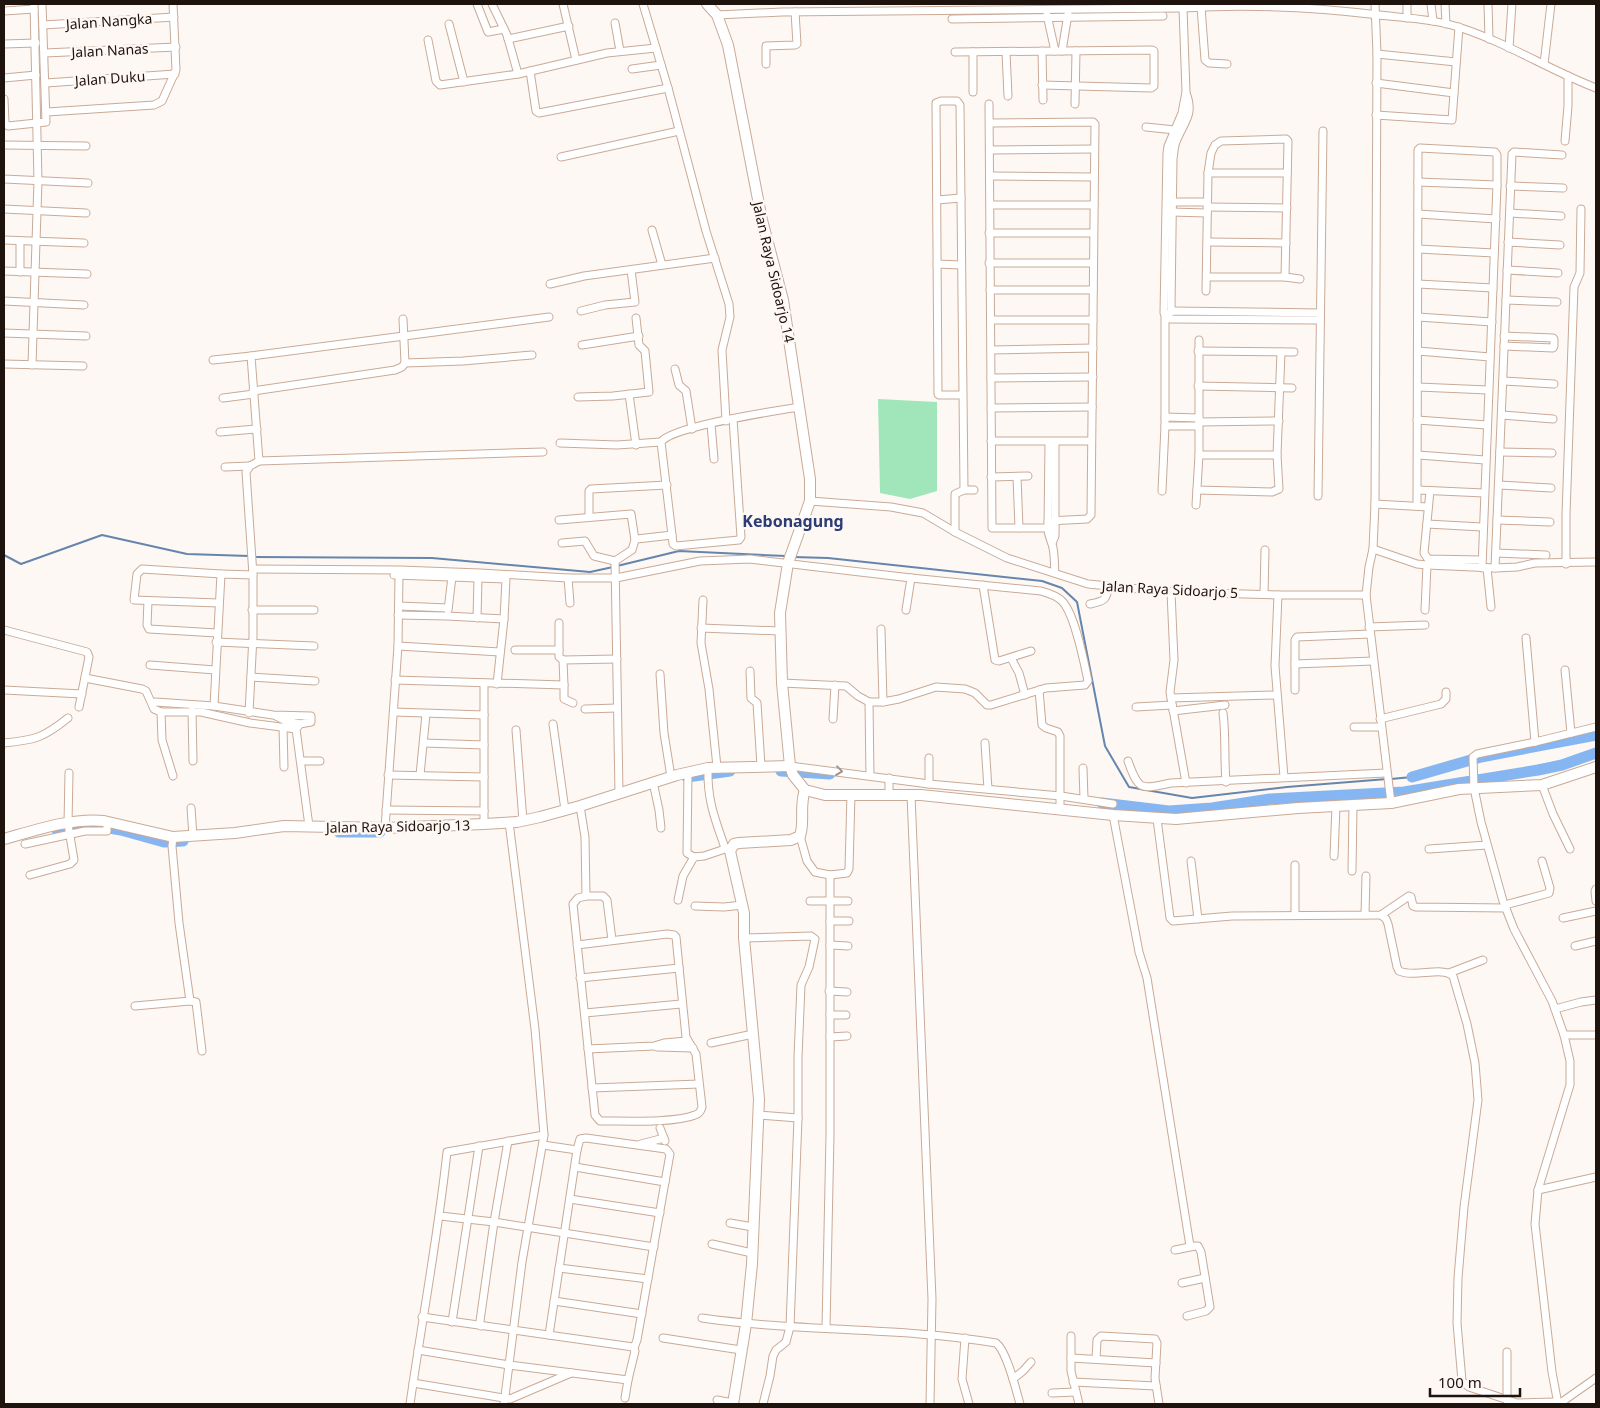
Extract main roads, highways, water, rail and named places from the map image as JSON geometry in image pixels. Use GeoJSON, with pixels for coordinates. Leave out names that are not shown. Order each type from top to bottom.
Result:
{"type":"FeatureCollection","features":[{"type":"Feature","properties":{"kind":"main road","name":"Jalan Raya Sidoarjo 14"},"geometry":{"type":"LineString","coordinates":[[707,4],[716,15],[728,45],[759,209],[783,300],[810,479],[810,501],[789,561],[781,604],[782,683],[791,770]]}},
{"type":"Feature","properties":{"kind":"main road","name":"Jalan Raya Sidoarjo 13"},"geometry":{"type":"LineString","coordinates":[[4,839],[36,836],[72,829],[94,820],[107,826],[172,841],[193,836],[284,826],[385,828],[509,824],[565,810],[580,810],[619,794],[653,785],[671,777],[761,766],[791,770]]}},
{"type":"Feature","properties":{"kind":"main road"},"geometry":{"type":"LineString","coordinates":[[791,770],[804,790],[816,794],[889,792],[1001,796],[1060,802],[1157,819],[1176,819],[1390,802],[1474,785],[1542,785],[1596,767]]}},
{"type":"Feature","properties":{"kind":"main road"},"geometry":{"type":"LineString","coordinates":[[733,1404],[746,1324],[752,1253],[758,1089],[744,938],[745,918],[728,848],[739,843],[791,840],[800,836],[804,790]]}},
{"type":"Feature","properties":{"kind":"waterway"},"geometry":{"type":"LineString","coordinates":[[4,555],[21,564],[102,535],[187,554],[249,556]]}},
{"type":"Feature","properties":{"kind":"waterway"},"geometry":{"type":"LineString","coordinates":[[617,566],[679,551],[786,556]]}},
{"type":"Feature","properties":{"kind":"waterway"},"geometry":{"type":"LineString","coordinates":[[254,557],[432,558],[590,572],[613,567]]}},
{"type":"Feature","properties":{"kind":"waterway"},"geometry":{"type":"LineString","coordinates":[[793,557],[828,558],[1042,581],[1062,588],[1077,602],[1105,746],[1129,787],[1192,798],[1287,787],[1387,779]]}},
{"type":"Feature","properties":{"kind":"waterway"},"geometry":{"type":"LineString","coordinates":[[1412,777],[1481,757],[1596,735]]}},
{"type":"Feature","properties":{"kind":"waterway"},"geometry":{"type":"LineString","coordinates":[[1102,803],[1169,811],[1212,808],[1270,799],[1404,792],[1538,770],[1562,765],[1596,753]]}},
{"type":"Feature","properties":{"kind":"waterway"},"geometry":{"type":"LineString","coordinates":[[687,777],[730,771]]}},
{"type":"Feature","properties":{"kind":"waterway"},"geometry":{"type":"LineString","coordinates":[[781,771],[830,774]]}},
{"type":"Feature","properties":{"kind":"waterway"},"geometry":{"type":"LineString","coordinates":[[1391,779],[1412,777]]}},
{"type":"Feature","properties":{"kind":"waterway"},"geometry":{"type":"LineString","coordinates":[[57,830],[91,825],[121,830],[164,842],[183,841]]}},
{"type":"Feature","properties":{"kind":"waterway"},"geometry":{"type":"LineString","coordinates":[[339,832],[380,832]]}},
{"type":"Feature","properties":{"kind":"district","name":"Kebonagung"},"geometry":{"type":"Point","coordinates":[793,521]}}]}
